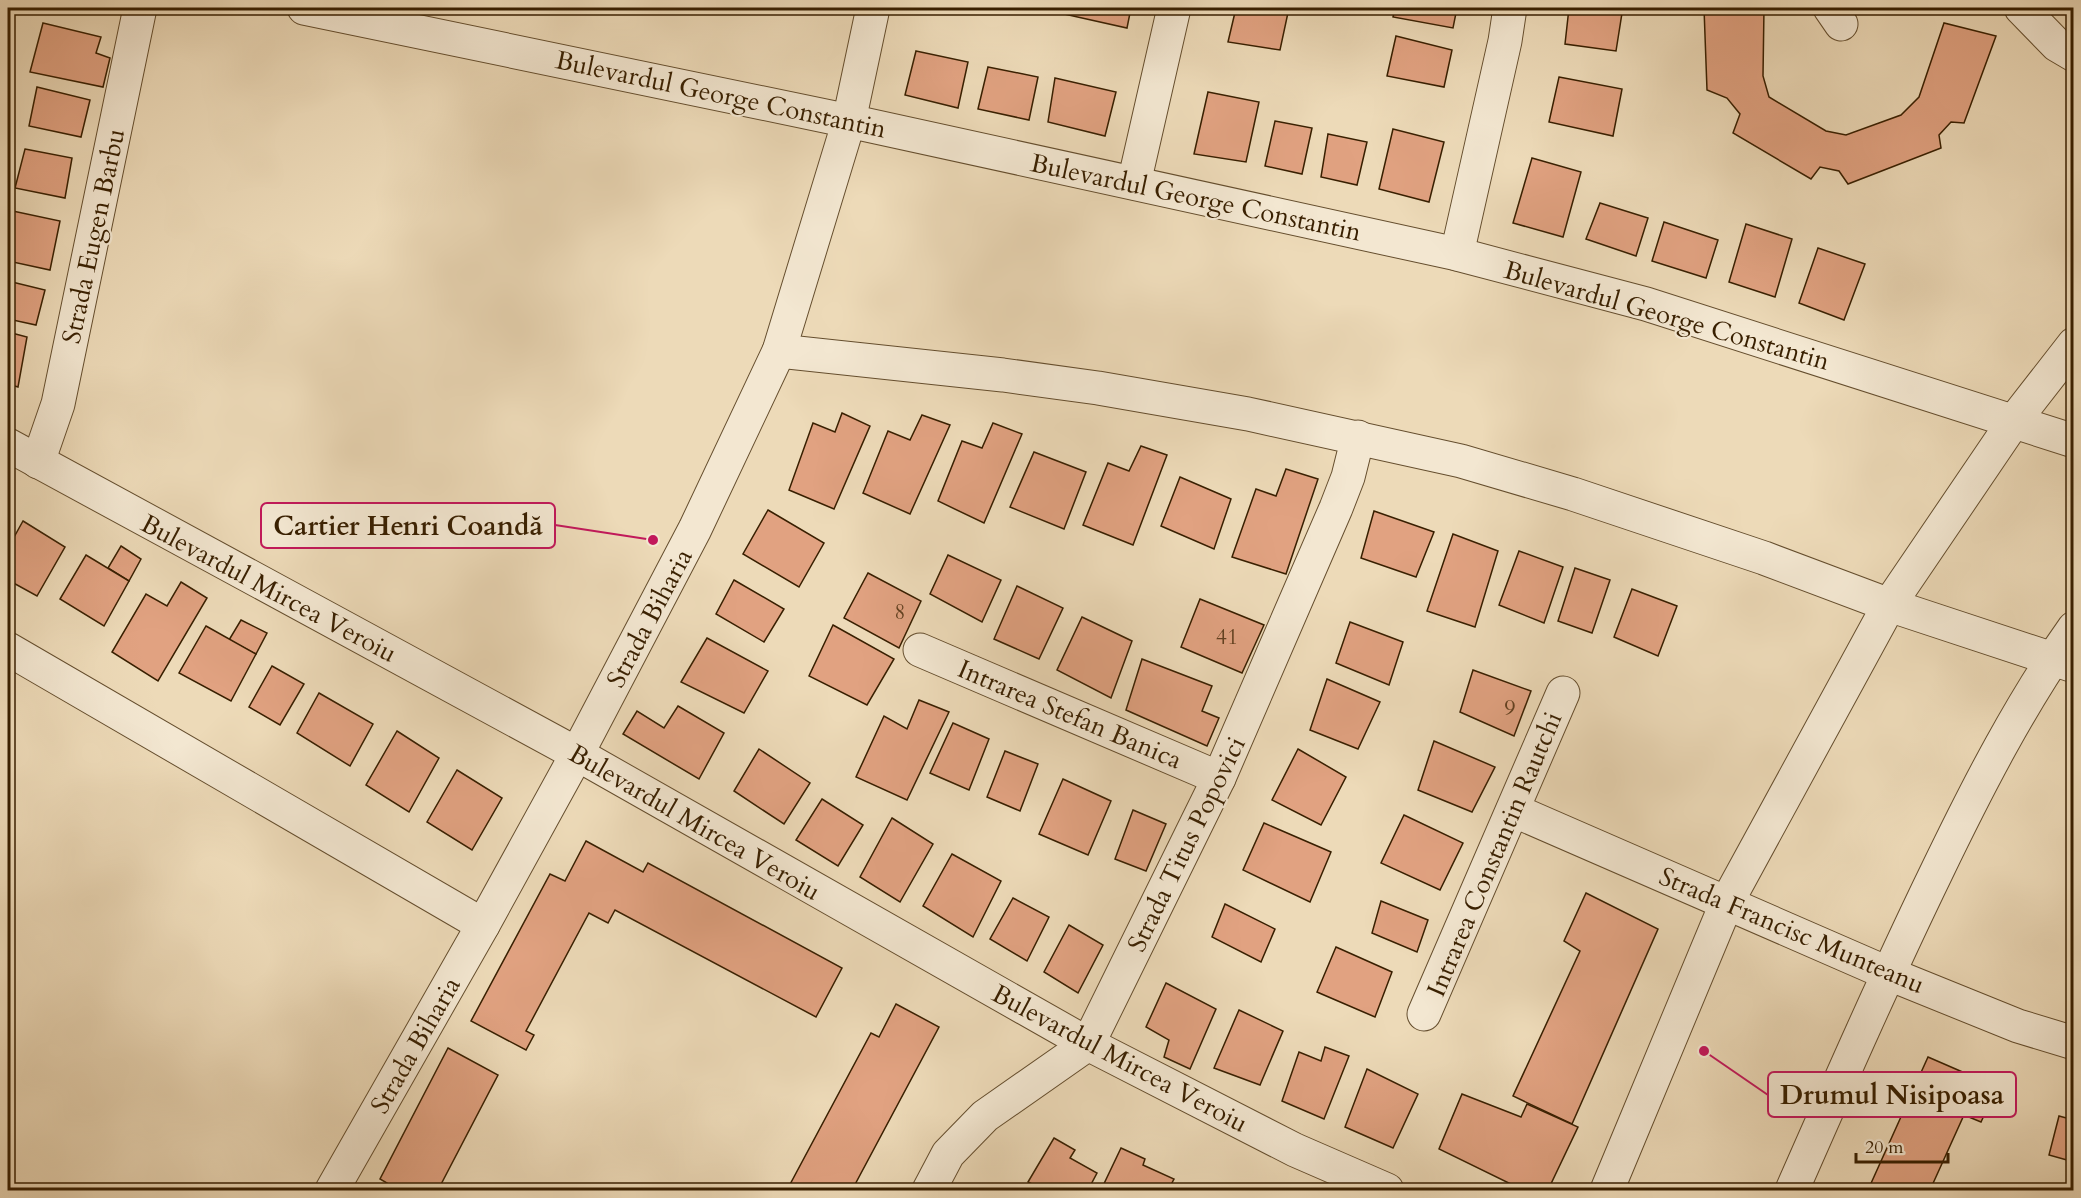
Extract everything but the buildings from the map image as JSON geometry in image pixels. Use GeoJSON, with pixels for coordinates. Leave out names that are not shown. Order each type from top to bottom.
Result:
{"type":"FeatureCollection","features":[{"type":"Feature","properties":{"kind":"street","name":"Strada Eugen Barbu"},"geometry":{"type":"LineString","coordinates":[[38,462],[58,404],[140,8]]}},
{"type":"Feature","properties":{"kind":"street","name":"Bulevardul George Constantin"},"geometry":{"type":"LineString","coordinates":[[304,8],[849,121],[1457,254],[1646,304],[2073,441]]}},
{"type":"Feature","properties":{"kind":"street","name":"Strada Biharia"},"geometry":{"type":"LineString","coordinates":[[332,1191],[577,754],[695,530],[779,351],[849,121],[873,8]]}},
{"type":"Feature","properties":{"kind":"street"},"geometry":{"type":"LineString","coordinates":[[1134,183],[1174,8]]}},
{"type":"Feature","properties":{"kind":"street"},"geometry":{"type":"LineString","coordinates":[[1457,254],[1505,41],[1510,8]]}},
{"type":"Feature","properties":{"kind":"street"},"geometry":{"type":"LineString","coordinates":[[2021,8],[2057,45],[2073,55]]}},
{"type":"Feature","properties":{"kind":"street"},"geometry":{"type":"LineString","coordinates":[[1607,1191],[1727,902],[1889,605],[2014,421],[2073,344]]}},
{"type":"Feature","properties":{"kind":"street"},"geometry":{"type":"LineString","coordinates":[[779,351],[1003,375],[1098,388],[1248,414],[1461,461],[1573,494],[1764,558],[1889,605],[2062,663]]}},
{"type":"Feature","properties":{"kind":"street","name":"Strada Titus Popovici"},"geometry":{"type":"LineString","coordinates":[[929,1191],[948,1154],[985,1116],[1088,1044],[1219,778],[1336,508],[1348,477],[1358,437]]}},
{"type":"Feature","properties":{"kind":"street","name":"Bulevardul Mircea Veroiu"},"geometry":{"type":"LineString","coordinates":[[8,445],[577,754],[1088,1044],[1295,1150],[1387,1191]]}},
{"type":"Feature","properties":{"kind":"street"},"geometry":{"type":"LineString","coordinates":[[1791,1191],[1887,973],[1961,821],[2062,663],[2073,628]]}},
{"type":"Feature","properties":{"kind":"street"},"geometry":{"type":"LineString","coordinates":[[8,649],[483,925]]}},
{"type":"Feature","properties":{"kind":"street","name":"Intrarea Stefan Banica"},"geometry":{"type":"LineString","coordinates":[[920,650],[1219,778]]}},
{"type":"Feature","properties":{"kind":"street","name":"Intrarea Constantin Rautchi"},"geometry":{"type":"LineString","coordinates":[[1424,1014],[1563,693]]}},
{"type":"Feature","properties":{"kind":"street","name":"Strada Francisc Munteanu"},"geometry":{"type":"LineString","coordinates":[[1513,810],[1887,973],[2018,1026],[2073,1043]]}},
{"type":"Feature","properties":{"kind":"place","name":"Cartier Henri Coandă"},"geometry":{"type":"Point","coordinates":[653,540]}},
{"type":"Feature","properties":{"kind":"place","name":"Drumul Nisipoasa"},"geometry":{"type":"Point","coordinates":[1704,1051]}}]}
